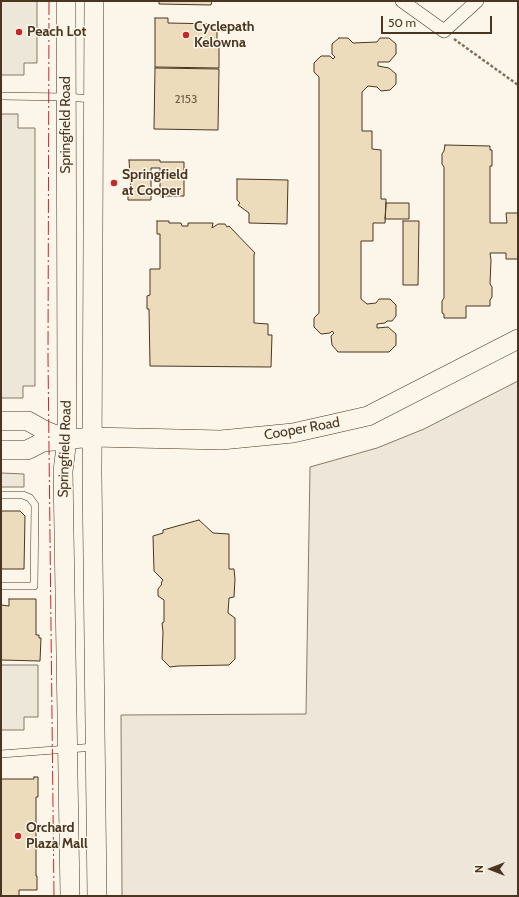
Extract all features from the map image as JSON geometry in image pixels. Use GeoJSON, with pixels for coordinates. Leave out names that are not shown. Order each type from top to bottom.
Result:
{"type":"FeatureCollection","features":[{"type":"Feature","properties":{"kind":"main road","name":"Springfield Road"},"geometry":{"type":"LineString","coordinates":[[66,1],[67,439],[63,471],[70,896]]}},
{"type":"Feature","properties":{"kind":"main road","name":"Springfield Road"},"geometry":{"type":"LineString","coordinates":[[94,1],[92,473],[97,896]]}},
{"type":"Feature","properties":{"kind":"main road","name":"Cooper Road"},"geometry":{"type":"LineString","coordinates":[[1,450],[27,450],[43,442],[92,437],[221,440],[293,433],[368,416],[518,339]]}},
{"type":"Feature","properties":{"kind":"main road","name":"Cooper Road"},"geometry":{"type":"LineString","coordinates":[[1,421],[28,421],[44,430],[67,439]]}},
{"type":"Feature","properties":{"kind":"street"},"geometry":{"type":"LineString","coordinates":[[402,1],[444,31],[476,1]]}},
{"type":"Feature","properties":{"kind":"lane"},"geometry":{"type":"LineString","coordinates":[[1,96],[93,99]]}},
{"type":"Feature","properties":{"kind":"lane"},"geometry":{"type":"LineString","coordinates":[[1,495],[23,494],[30,498],[35,505],[35,512],[34,586],[1,586]]}},
{"type":"Feature","properties":{"kind":"lane"},"geometry":{"type":"LineString","coordinates":[[1,754],[96,747]]}},
{"type":"Feature","properties":{"kind":"path"},"geometry":{"type":"LineString","coordinates":[[444,31],[518,85]]}},
{"type":"Feature","properties":{"kind":"shaded area","name":"Peach Lot"},"geometry":{"type":"Polygon","coordinates":[[[1,1],[37,1],[37,63],[24,63],[24,75],[1,75],[1,1]]]}},
{"type":"Feature","properties":{"kind":"shaded area"},"geometry":{"type":"Polygon","coordinates":[[[1,114],[18,114],[18,128],[35,128],[35,386],[23,386],[23,398],[1,398],[1,114]]]}},
{"type":"Feature","properties":{"kind":"shaded area"},"geometry":{"type":"Polygon","coordinates":[[[518,381],[518,896],[122,896],[121,715],[306,714],[310,467],[377,448],[424,429],[518,381]]]}},
{"type":"Feature","properties":{"kind":"shaded area"},"geometry":{"type":"Polygon","coordinates":[[[1,473],[24,474],[24,487],[1,487],[1,473]]]}},
{"type":"Feature","properties":{"kind":"shaded area"},"geometry":{"type":"Polygon","coordinates":[[[1,665],[38,665],[38,717],[24,717],[24,730],[1,730],[1,665]]]}},
{"type":"Feature","properties":{"kind":"building"},"geometry":{"type":"Polygon","coordinates":[[[159,1],[212,1],[211,5],[159,4],[159,1]]]}},
{"type":"Feature","properties":{"kind":"building","name":"Cyclepath Kelowna"},"geometry":{"type":"Polygon","coordinates":[[[155,18],[168,18],[168,23],[217,24],[219,68],[155,67],[155,18]]]}},
{"type":"Feature","properties":{"kind":"building"},"geometry":{"type":"Polygon","coordinates":[[[339,38],[348,38],[353,43],[377,42],[380,38],[389,38],[396,44],[396,54],[389,62],[378,62],[378,66],[389,68],[396,74],[396,84],[390,90],[381,91],[377,87],[368,86],[362,92],[362,131],[372,131],[372,149],[381,150],[381,199],[386,199],[386,203],[385,223],[373,223],[373,241],[361,241],[361,299],[367,304],[376,303],[379,299],[390,299],[396,305],[396,316],[392,321],[377,324],[377,328],[388,327],[396,334],[396,345],[389,352],[338,352],[332,345],[331,336],[334,333],[332,331],[330,333],[321,334],[314,327],[314,318],[319,313],[319,77],[314,72],[314,63],[321,56],[330,56],[333,59],[335,57],[332,54],[332,44],[339,38]]]}},
{"type":"Feature","properties":{"kind":"building"},"geometry":{"type":"Polygon","coordinates":[[[155,68],[219,69],[218,130],[154,129],[155,68]]]}},
{"type":"Feature","properties":{"kind":"building"},"geometry":{"type":"Polygon","coordinates":[[[445,145],[490,146],[490,150],[492,150],[492,166],[490,166],[490,223],[507,223],[506,213],[518,213],[518,259],[506,259],[506,253],[490,253],[490,284],[492,287],[492,297],[490,300],[490,306],[466,306],[466,318],[444,318],[444,314],[442,313],[442,301],[444,298],[444,167],[442,164],[442,154],[445,145]]]}},
{"type":"Feature","properties":{"kind":"building"},"geometry":{"type":"Polygon","coordinates":[[[129,160],[184,162],[184,196],[160,196],[160,168],[151,168],[151,200],[128,200],[128,191],[131,191],[129,160]]]}},
{"type":"Feature","properties":{"kind":"building"},"geometry":{"type":"Polygon","coordinates":[[[237,179],[288,180],[287,224],[249,223],[249,213],[238,205],[240,203],[237,200],[237,179]]]}},
{"type":"Feature","properties":{"kind":"building"},"geometry":{"type":"Polygon","coordinates":[[[386,203],[409,203],[409,219],[385,219],[386,203]]]}},
{"type":"Feature","properties":{"kind":"building"},"geometry":{"type":"Polygon","coordinates":[[[157,221],[181,223],[182,226],[188,226],[188,223],[213,223],[212,228],[218,224],[225,224],[227,227],[229,226],[255,253],[254,323],[268,324],[268,335],[272,335],[271,367],[150,366],[149,309],[147,309],[147,296],[150,295],[150,269],[160,269],[160,234],[157,234],[157,221]]]}},
{"type":"Feature","properties":{"kind":"building"},"geometry":{"type":"Polygon","coordinates":[[[403,221],[419,221],[418,285],[403,285],[403,221]]]}},
{"type":"Feature","properties":{"kind":"building"},"geometry":{"type":"Polygon","coordinates":[[[1,511],[20,511],[25,516],[24,569],[1,569],[1,511]]]}},
{"type":"Feature","properties":{"kind":"building"},"geometry":{"type":"Polygon","coordinates":[[[199,520],[213,533],[229,534],[229,569],[234,569],[235,579],[234,597],[229,598],[228,613],[235,618],[235,659],[229,665],[170,667],[162,659],[162,623],[164,622],[164,600],[158,596],[158,589],[163,580],[154,571],[153,536],[163,533],[163,530],[199,520]]]}},
{"type":"Feature","properties":{"kind":"building"},"geometry":{"type":"Polygon","coordinates":[[[9,599],[36,599],[36,635],[39,635],[39,638],[41,638],[40,661],[1,660],[1,605],[9,606],[9,599]]]}},
{"type":"Feature","properties":{"kind":"building","name":"Orchard Plaza Mall"},"geometry":{"type":"Polygon","coordinates":[[[34,777],[38,777],[38,797],[36,797],[37,890],[19,890],[19,896],[1,896],[1,779],[34,779],[34,777]]]}},
{"type":"Feature","properties":{"kind":"power"},"geometry":{"type":"LineString","coordinates":[[49,1],[48,357],[54,896]]}},
{"type":"Feature","properties":{"kind":"place","name":"Peach Lot"},"geometry":{"type":"Point","coordinates":[19,32]}},
{"type":"Feature","properties":{"kind":"place","name":"Cyclepath Kelowna"},"geometry":{"type":"Point","coordinates":[186,35]}},
{"type":"Feature","properties":{"kind":"place","name":"Springfield at Cooper"},"geometry":{"type":"Point","coordinates":[114,183]}},
{"type":"Feature","properties":{"kind":"place","name":"Orchard Plaza Mall"},"geometry":{"type":"Point","coordinates":[18,836]}}]}
